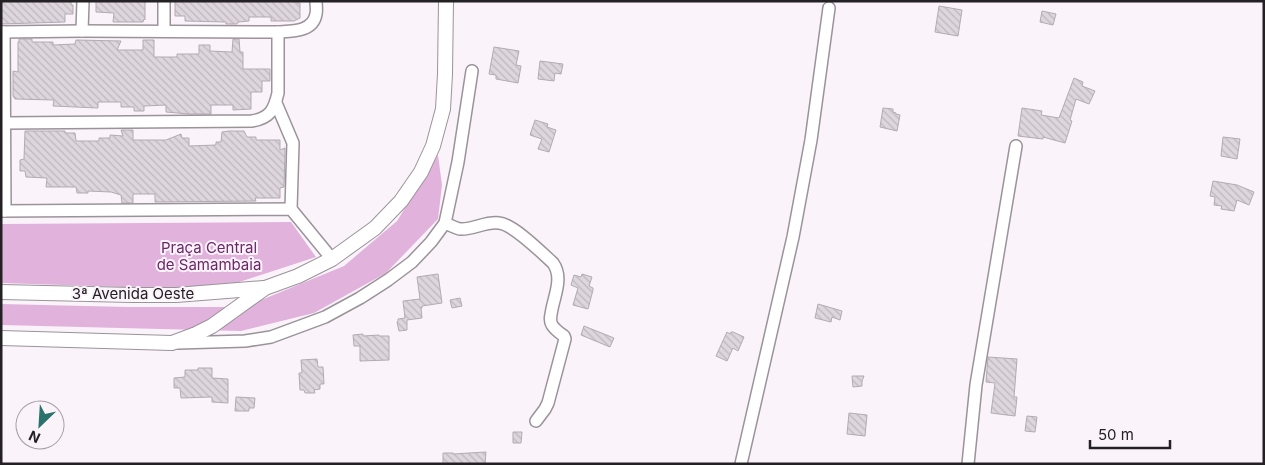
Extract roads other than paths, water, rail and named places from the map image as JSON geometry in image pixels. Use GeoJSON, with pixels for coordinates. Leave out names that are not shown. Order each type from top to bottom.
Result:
{"type":"FeatureCollection","features":[{"type":"Feature","properties":{"kind":"street"},"geometry":{"type":"LineString","coordinates":[[82,1],[82,31]]}},
{"type":"Feature","properties":{"kind":"street"},"geometry":{"type":"LineString","coordinates":[[164,1],[164,31]]}},
{"type":"Feature","properties":{"kind":"street"},"geometry":{"type":"LineString","coordinates":[[291,209],[3,211],[3,32],[278,32],[300,30],[313,23],[316,14],[316,1]]}},
{"type":"Feature","properties":{"kind":"street"},"geometry":{"type":"LineString","coordinates":[[172,343],[212,326],[265,288],[298,276],[332,259],[375,228],[400,201],[421,172],[434,146],[443,109],[446,1]]}},
{"type":"Feature","properties":{"kind":"street"},"geometry":{"type":"LineString","coordinates":[[741,464],[793,237],[811,140],[828,8]]}},
{"type":"Feature","properties":{"kind":"street"},"geometry":{"type":"LineString","coordinates":[[4,123],[260,120],[272,112],[278,93],[278,32]]}},
{"type":"Feature","properties":{"kind":"street"},"geometry":{"type":"LineString","coordinates":[[1,338],[172,343],[245,341],[271,337],[325,317],[360,298],[412,262],[445,224],[458,162],[472,71]]}},
{"type":"Feature","properties":{"kind":"street"},"geometry":{"type":"LineString","coordinates":[[276,102],[293,143],[291,209],[332,259]]}},
{"type":"Feature","properties":{"kind":"street"},"geometry":{"type":"LineString","coordinates":[[968,464],[977,376],[1016,146]]}},
{"type":"Feature","properties":{"kind":"street"},"geometry":{"type":"LineString","coordinates":[[445,224],[459,229],[501,223],[514,230],[547,257],[557,268],[558,278],[550,318],[555,330],[564,336],[565,339],[548,403],[536,421]]}},
{"type":"Feature","properties":{"kind":"street","name":"3ª Avenida Oeste"},"geometry":{"type":"LineString","coordinates":[[1,292],[168,295],[265,288]]}},
{"type":"Feature","properties":{"kind":"park label","name":"Praça Central de Samambaia"},"geometry":{"type":"Point","coordinates":[209,256]}}]}
